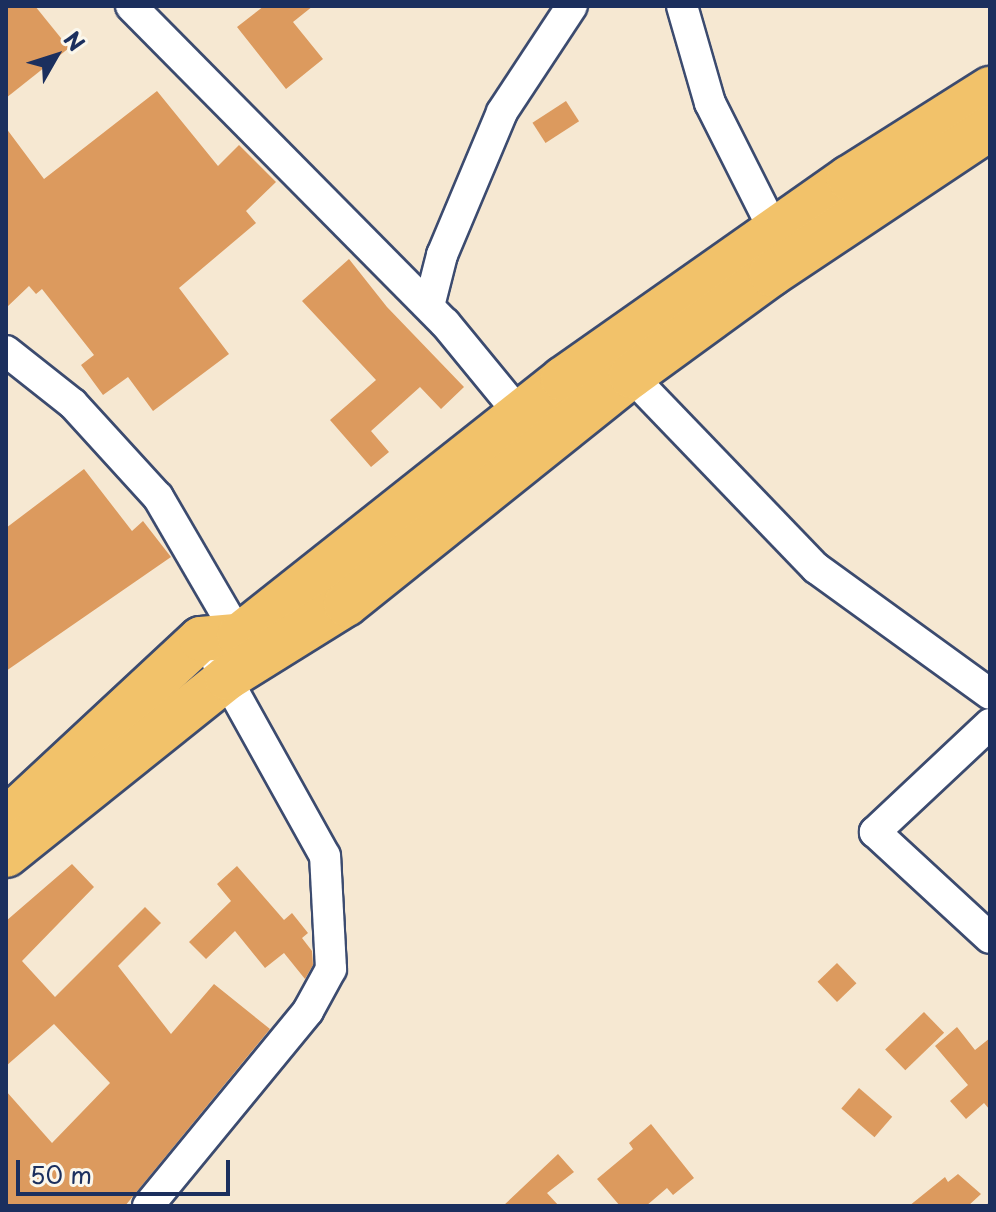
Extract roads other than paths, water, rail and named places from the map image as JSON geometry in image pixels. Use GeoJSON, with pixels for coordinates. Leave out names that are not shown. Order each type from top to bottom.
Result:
{"type":"FeatureCollection","features":[{"type":"Feature","properties":{"kind":"main road"},"geometry":{"type":"LineString","coordinates":[[9,812],[220,637],[519,413],[774,230],[990,89]]}},
{"type":"Feature","properties":{"kind":"main road"},"geometry":{"type":"LineString","coordinates":[[6,855],[227,678],[346,604],[631,376],[771,274],[990,128]]}},
{"type":"Feature","properties":{"kind":"street"},"geometry":{"type":"LineString","coordinates":[[131,6],[429,306],[519,413]]}},
{"type":"Feature","properties":{"kind":"street"},"geometry":{"type":"LineString","coordinates":[[429,306],[442,255],[502,112],[572,6]]}},
{"type":"Feature","properties":{"kind":"street"},"geometry":{"type":"LineString","coordinates":[[682,6],[710,103],[774,230]]}},
{"type":"Feature","properties":{"kind":"street"},"geometry":{"type":"LineString","coordinates":[[6,351],[73,404],[158,497],[220,637],[227,678],[325,856],[331,969],[308,1011],[148,1206]]}},
{"type":"Feature","properties":{"kind":"street"},"geometry":{"type":"LineString","coordinates":[[631,376],[816,568],[990,694]]}},
{"type":"Feature","properties":{"kind":"street"},"geometry":{"type":"LineString","coordinates":[[990,724],[875,832],[990,938]]}}]}
